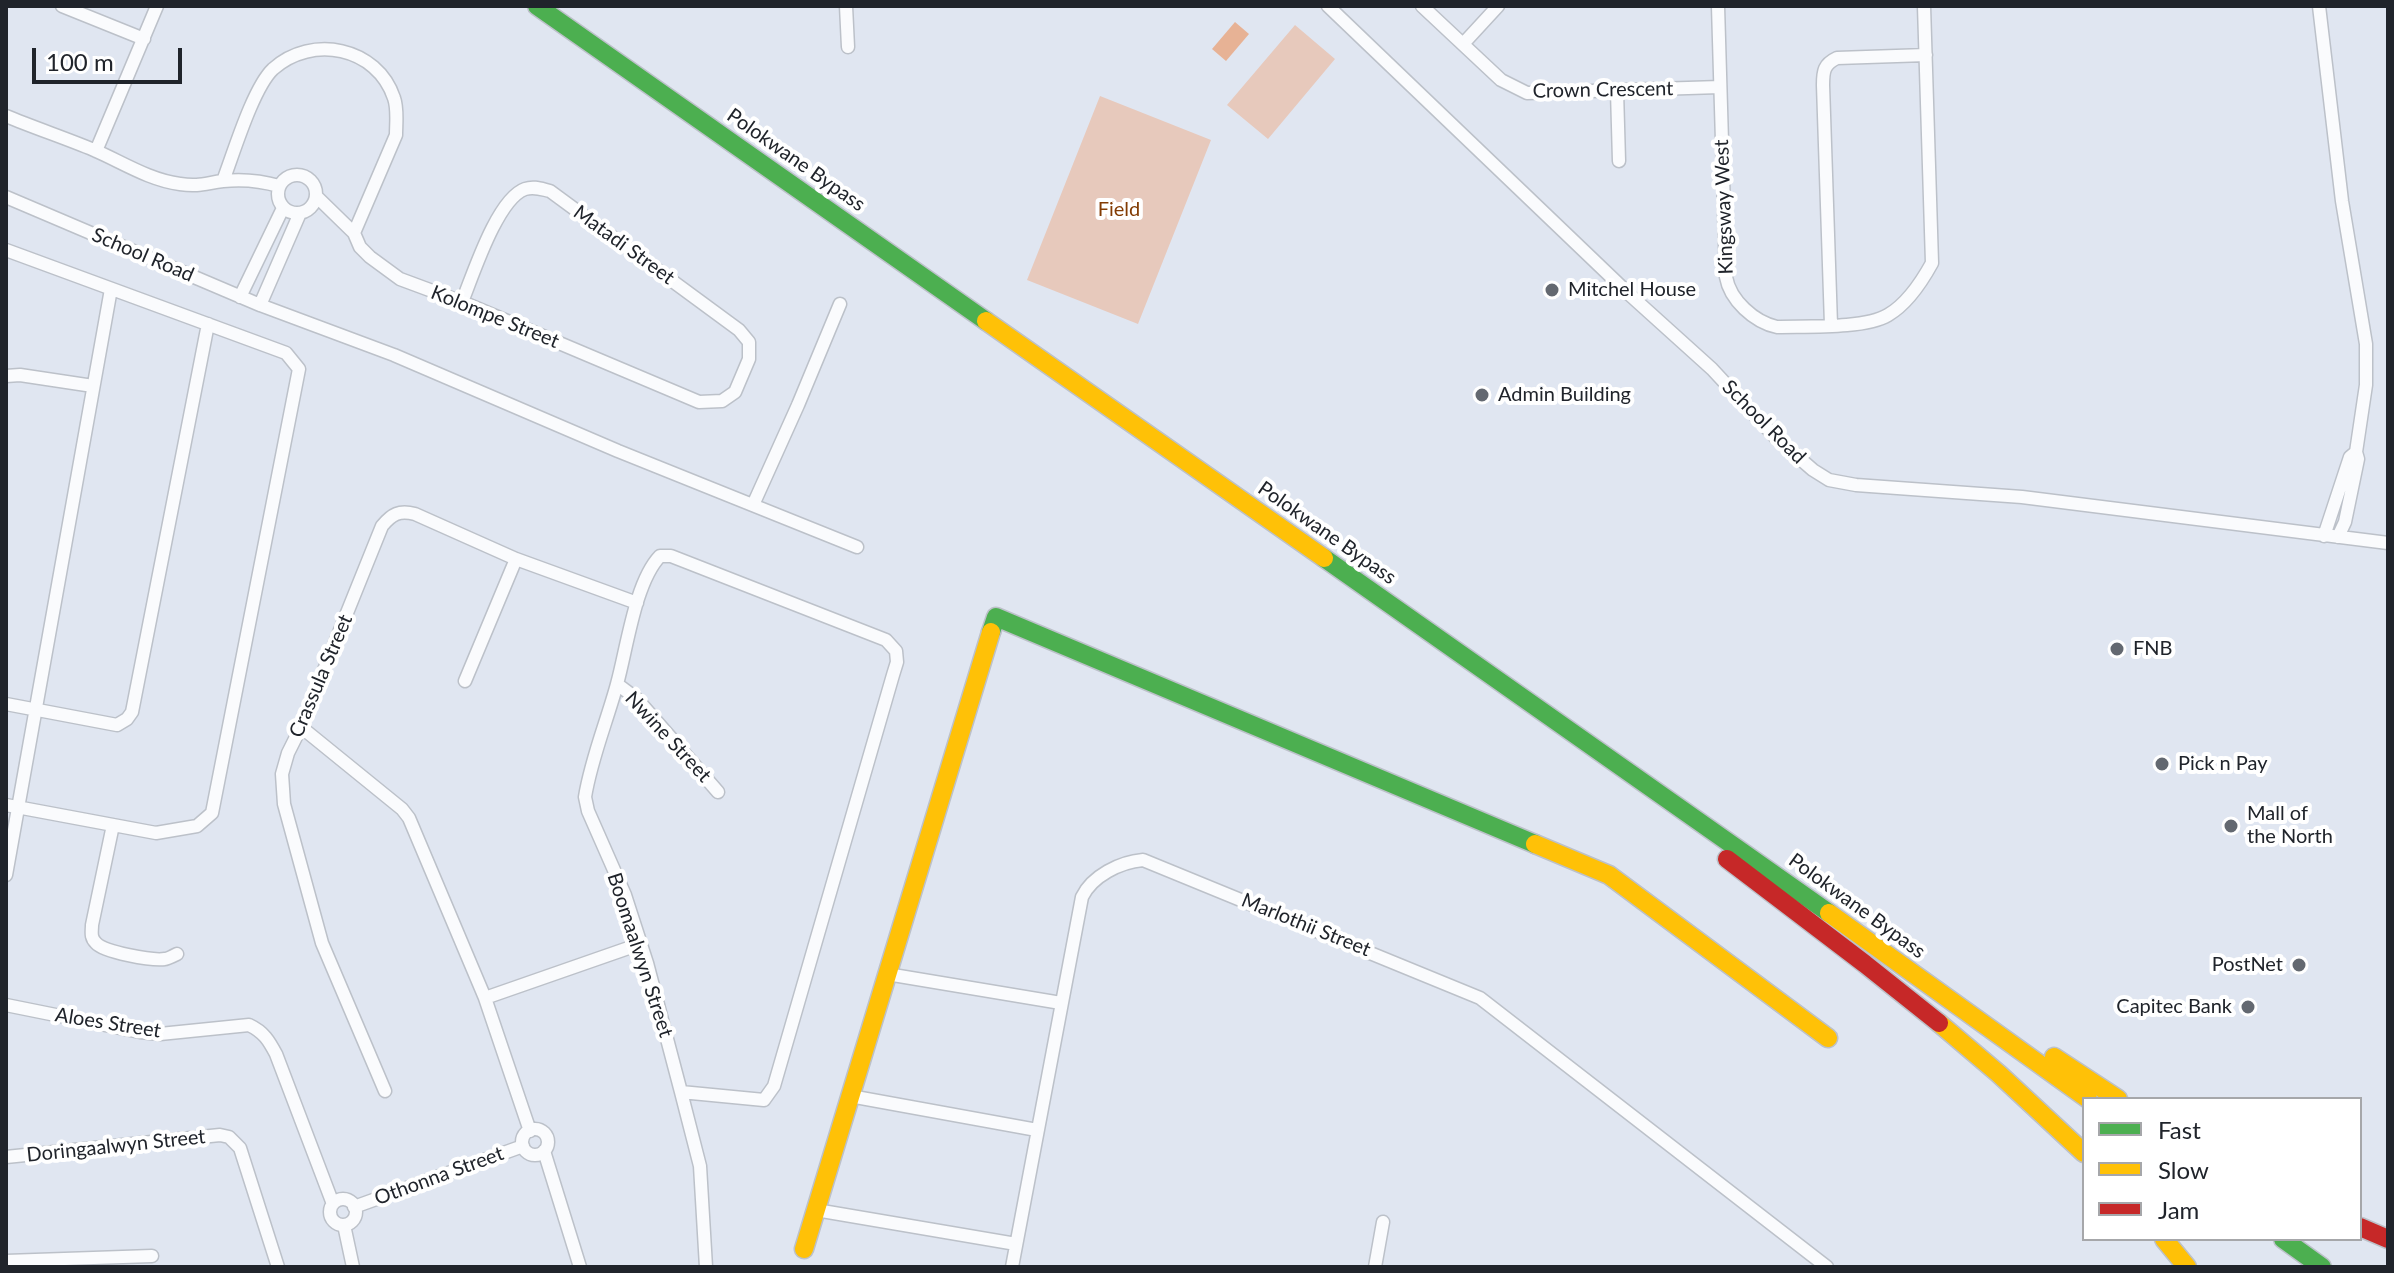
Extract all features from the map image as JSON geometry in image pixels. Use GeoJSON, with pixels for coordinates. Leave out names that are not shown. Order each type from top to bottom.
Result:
{"type":"FeatureCollection","features":[{"type":"Feature","properties":{"kind":"main road","name":"Polokwane Bypass"},"geometry":{"type":"LineString","coordinates":[[537,6],[1759,863],[2085,1097]]}},
{"type":"Feature","properties":{"kind":"main road"},"geometry":{"type":"LineString","coordinates":[[804,1249],[996,617],[1609,875],[1828,1038]]}},
{"type":"Feature","properties":{"kind":"main road"},"geometry":{"type":"LineString","coordinates":[[1642,782],[1650,799],[1659,808],[1777,895],[1915,1004],[2037,1107],[2082,1151]]}},
{"type":"Feature","properties":{"kind":"main road"},"geometry":{"type":"LineString","coordinates":[[1759,863],[2115,1097]]}},
{"type":"Feature","properties":{"kind":"main road"},"geometry":{"type":"LineString","coordinates":[[2362,1228],[2388,1239]]}},
{"type":"Feature","properties":{"kind":"main road"},"geometry":{"type":"LineString","coordinates":[[2166,1241],[2187,1267]]}},
{"type":"Feature","properties":{"kind":"main road"},"geometry":{"type":"LineString","coordinates":[[2286,1241],[2322,1267]]}},
{"type":"Feature","properties":{"kind":"street"},"geometry":{"type":"LineString","coordinates":[[62,6],[144,39]]}},
{"type":"Feature","properties":{"kind":"street"},"geometry":{"type":"LineString","coordinates":[[96,151],[157,6]]}},
{"type":"Feature","properties":{"kind":"street"},"geometry":{"type":"LineString","coordinates":[[846,6],[848,47]]}},
{"type":"Feature","properties":{"kind":"street","name":"School Road"},"geometry":{"type":"LineString","coordinates":[[1328,6],[1630,295],[1712,369],[1775,437],[1829,480],[1856,485],[2022,497],[2388,543]]}},
{"type":"Feature","properties":{"kind":"street","name":"Crown Crescent"},"geometry":{"type":"LineString","coordinates":[[1422,6],[1501,80],[1519,91],[1720,87]]}},
{"type":"Feature","properties":{"kind":"street"},"geometry":{"type":"LineString","coordinates":[[1463,44],[1498,6]]}},
{"type":"Feature","properties":{"kind":"street","name":"Kingsway West"},"geometry":{"type":"LineString","coordinates":[[1718,6],[1726,277],[1731,294],[1762,322],[1777,327],[1872,322],[1887,316],[1912,293],[1932,263],[1924,6]]}},
{"type":"Feature","properties":{"kind":"street"},"geometry":{"type":"LineString","coordinates":[[2319,6],[2342,201],[2366,344],[2366,385],[2355,480],[2345,522],[2338,537]]}},
{"type":"Feature","properties":{"kind":"street"},"geometry":{"type":"LineString","coordinates":[[223,181],[256,94],[273,70],[294,56],[326,48],[356,54],[382,74],[395,99],[396,135],[354,233]]}},
{"type":"Feature","properties":{"kind":"street"},"geometry":{"type":"LineString","coordinates":[[1831,325],[1824,68],[1837,58],[1926,55]]}},
{"type":"Feature","properties":{"kind":"street"},"geometry":{"type":"LineString","coordinates":[[1617,91],[1619,161]]}},
{"type":"Feature","properties":{"kind":"street"},"geometry":{"type":"LineString","coordinates":[[6,116],[177,184],[203,186],[223,181],[265,182],[279,186]]}},
{"type":"Feature","properties":{"kind":"street"},"geometry":{"type":"LineString","coordinates":[[290,175],[303,175],[313,184],[316,196],[311,207],[294,213],[283,208],[277,197],[279,186],[290,175]]}},
{"type":"Feature","properties":{"kind":"street","name":"Matadi Street"},"geometry":{"type":"LineString","coordinates":[[462,302],[497,217],[508,202],[521,190],[535,187],[550,191],[739,330],[749,342],[749,359],[735,392],[722,401],[699,402]]}},
{"type":"Feature","properties":{"kind":"street","name":"Kolompe Street"},"geometry":{"type":"LineString","coordinates":[[316,196],[354,233],[360,247],[370,257],[400,279],[699,402]]}},
{"type":"Feature","properties":{"kind":"street","name":"School Road"},"geometry":{"type":"LineString","coordinates":[[6,197],[240,297],[394,355],[618,451],[857,547]]}},
{"type":"Feature","properties":{"kind":"street"},"geometry":{"type":"LineString","coordinates":[[240,297],[283,208]]}},
{"type":"Feature","properties":{"kind":"street"},"geometry":{"type":"LineString","coordinates":[[260,305],[300,213]]}},
{"type":"Feature","properties":{"kind":"street"},"geometry":{"type":"LineString","coordinates":[[6,250],[286,353],[299,369],[212,813],[197,826],[156,833],[12,806]]}},
{"type":"Feature","properties":{"kind":"street"},"geometry":{"type":"LineString","coordinates":[[6,875],[12,806],[35,710],[111,289]]}},
{"type":"Feature","properties":{"kind":"street"},"geometry":{"type":"LineString","coordinates":[[753,505],[840,304]]}},
{"type":"Feature","properties":{"kind":"street"},"geometry":{"type":"LineString","coordinates":[[6,704],[117,725],[132,712],[208,324]]}},
{"type":"Feature","properties":{"kind":"street"},"geometry":{"type":"LineString","coordinates":[[6,376],[20,375],[93,386]]}},
{"type":"Feature","properties":{"kind":"street"},"geometry":{"type":"LineString","coordinates":[[2324,536],[2346,466],[2356,452]]}},
{"type":"Feature","properties":{"kind":"street","name":"Crassula Street"},"geometry":{"type":"LineString","coordinates":[[385,1091],[322,943],[284,804],[282,774],[382,526],[390,516],[403,511],[415,514],[516,559],[637,603]]}},
{"type":"Feature","properties":{"kind":"street","name":"Boomaalwyn Street"},"geometry":{"type":"LineString","coordinates":[[681,1092],[764,1100],[774,1086],[897,662],[896,651],[886,640],[671,556],[660,556],[653,564],[637,603],[585,797],[588,811],[625,895],[647,963],[681,1092],[700,1166],[706,1267]]}},
{"type":"Feature","properties":{"kind":"street"},"geometry":{"type":"LineString","coordinates":[[465,681],[516,559]]}},
{"type":"Feature","properties":{"kind":"street","name":"Nwine Street"},"geometry":{"type":"LineString","coordinates":[[617,684],[637,699],[718,792]]}},
{"type":"Feature","properties":{"kind":"street"},"geometry":{"type":"LineString","coordinates":[[301,727],[409,818],[485,998],[530,1131]]}},
{"type":"Feature","properties":{"kind":"street"},"geometry":{"type":"LineString","coordinates":[[113,825],[92,937],[106,950],[153,959],[166,959],[177,954]]}},
{"type":"Feature","properties":{"kind":"street","name":"Marlothii Street"},"geometry":{"type":"LineString","coordinates":[[1012,1267],[1079,906],[1085,889],[1095,879],[1123,864],[1143,860],[1480,998],[1827,1267]]}},
{"type":"Feature","properties":{"kind":"street"},"geometry":{"type":"LineString","coordinates":[[485,998],[640,944]]}},
{"type":"Feature","properties":{"kind":"street"},"geometry":{"type":"LineString","coordinates":[[887,974],[1061,1003]]}},
{"type":"Feature","properties":{"kind":"street","name":"Aloes Street"},"geometry":{"type":"LineString","coordinates":[[6,1005],[160,1034],[249,1025],[258,1029],[266,1035],[276,1054],[333,1204]]}},
{"type":"Feature","properties":{"kind":"street"},"geometry":{"type":"LineString","coordinates":[[850,1096],[1037,1130]]}},
{"type":"Feature","properties":{"kind":"street"},"geometry":{"type":"LineString","coordinates":[[544,1151],[532,1154],[523,1146],[524,1137],[530,1131],[545,1133],[548,1140],[544,1151],[580,1267]]}},
{"type":"Feature","properties":{"kind":"street","name":"Doringaalwyn Street"},"geometry":{"type":"LineString","coordinates":[[6,1157],[220,1135],[229,1137],[240,1148],[278,1267]]}},
{"type":"Feature","properties":{"kind":"street","name":"Othonna Street"},"geometry":{"type":"LineString","coordinates":[[354,1207],[523,1146]]}},
{"type":"Feature","properties":{"kind":"street"},"geometry":{"type":"LineString","coordinates":[[345,1200],[354,1207],[354,1219],[344,1225],[335,1223],[330,1216],[333,1204],[345,1200]]}},
{"type":"Feature","properties":{"kind":"street"},"geometry":{"type":"LineString","coordinates":[[816,1210],[1016,1244]]}},
{"type":"Feature","properties":{"kind":"street"},"geometry":{"type":"LineString","coordinates":[[1375,1267],[1383,1222]]}},
{"type":"Feature","properties":{"kind":"street"},"geometry":{"type":"LineString","coordinates":[[344,1225],[353,1267]]}},
{"type":"Feature","properties":{"kind":"street"},"geometry":{"type":"LineString","coordinates":[[6,1261],[152,1256]]}},
{"type":"Feature","properties":{"kind":"green space"},"geometry":{"type":"Polygon","coordinates":[[[1295,25],[1335,59],[1268,139],[1227,105],[1295,25]]]}},
{"type":"Feature","properties":{"kind":"green space","name":"Field"},"geometry":{"type":"Polygon","coordinates":[[[1100,96],[1211,140],[1138,324],[1027,280],[1100,96]]]}},
{"type":"Feature","properties":{"kind":"shaded area"},"geometry":{"type":"Polygon","coordinates":[[[1235,22],[1249,34],[1226,61],[1212,49],[1235,22]]]}},
{"type":"Feature","properties":{"kind":"traffic: fast"},"geometry":{"type":"LineString","coordinates":[[537,6],[986,321]]}},
{"type":"Feature","properties":{"kind":"traffic: fast"},"geometry":{"type":"LineString","coordinates":[[1324,558],[1829,913]]}},
{"type":"Feature","properties":{"kind":"traffic: fast"},"geometry":{"type":"LineString","coordinates":[[991,632],[996,617],[1535,844]]}},
{"type":"Feature","properties":{"kind":"traffic: fast"},"geometry":{"type":"LineString","coordinates":[[2286,1241],[2322,1267]]}},
{"type":"Feature","properties":{"kind":"traffic: slow"},"geometry":{"type":"LineString","coordinates":[[986,321],[1324,558]]}},
{"type":"Feature","properties":{"kind":"traffic: slow"},"geometry":{"type":"LineString","coordinates":[[804,1249],[991,632]]}},
{"type":"Feature","properties":{"kind":"traffic: slow"},"geometry":{"type":"LineString","coordinates":[[1535,844],[1609,875],[1828,1038]]}},
{"type":"Feature","properties":{"kind":"traffic: slow"},"geometry":{"type":"LineString","coordinates":[[1829,913],[2085,1097]]}},
{"type":"Feature","properties":{"kind":"traffic: slow"},"geometry":{"type":"LineString","coordinates":[[1939,1023],[2082,1151]]}},
{"type":"Feature","properties":{"kind":"traffic: slow"},"geometry":{"type":"LineString","coordinates":[[2054,1057],[2115,1097]]}},
{"type":"Feature","properties":{"kind":"traffic: slow"},"geometry":{"type":"LineString","coordinates":[[2166,1241],[2187,1267]]}},
{"type":"Feature","properties":{"kind":"traffic: jam"},"geometry":{"type":"LineString","coordinates":[[1727,859],[1939,1023]]}},
{"type":"Feature","properties":{"kind":"traffic: jam"},"geometry":{"type":"LineString","coordinates":[[2362,1228],[2388,1239]]}},
{"type":"Feature","properties":{"kind":"place","name":"Mitchel House"},"geometry":{"type":"Point","coordinates":[1552,290]}},
{"type":"Feature","properties":{"kind":"place","name":"Admin Building"},"geometry":{"type":"Point","coordinates":[1482,395]}},
{"type":"Feature","properties":{"kind":"place","name":"FNB"},"geometry":{"type":"Point","coordinates":[2117,649]}},
{"type":"Feature","properties":{"kind":"place","name":"Pick n Pay"},"geometry":{"type":"Point","coordinates":[2162,764]}},
{"type":"Feature","properties":{"kind":"place","name":"Mall of the North"},"geometry":{"type":"Point","coordinates":[2231,826]}},
{"type":"Feature","properties":{"kind":"place","name":"PostNet"},"geometry":{"type":"Point","coordinates":[2299,965]}},
{"type":"Feature","properties":{"kind":"place","name":"Capitec Bank"},"geometry":{"type":"Point","coordinates":[2248,1007]}}]}
